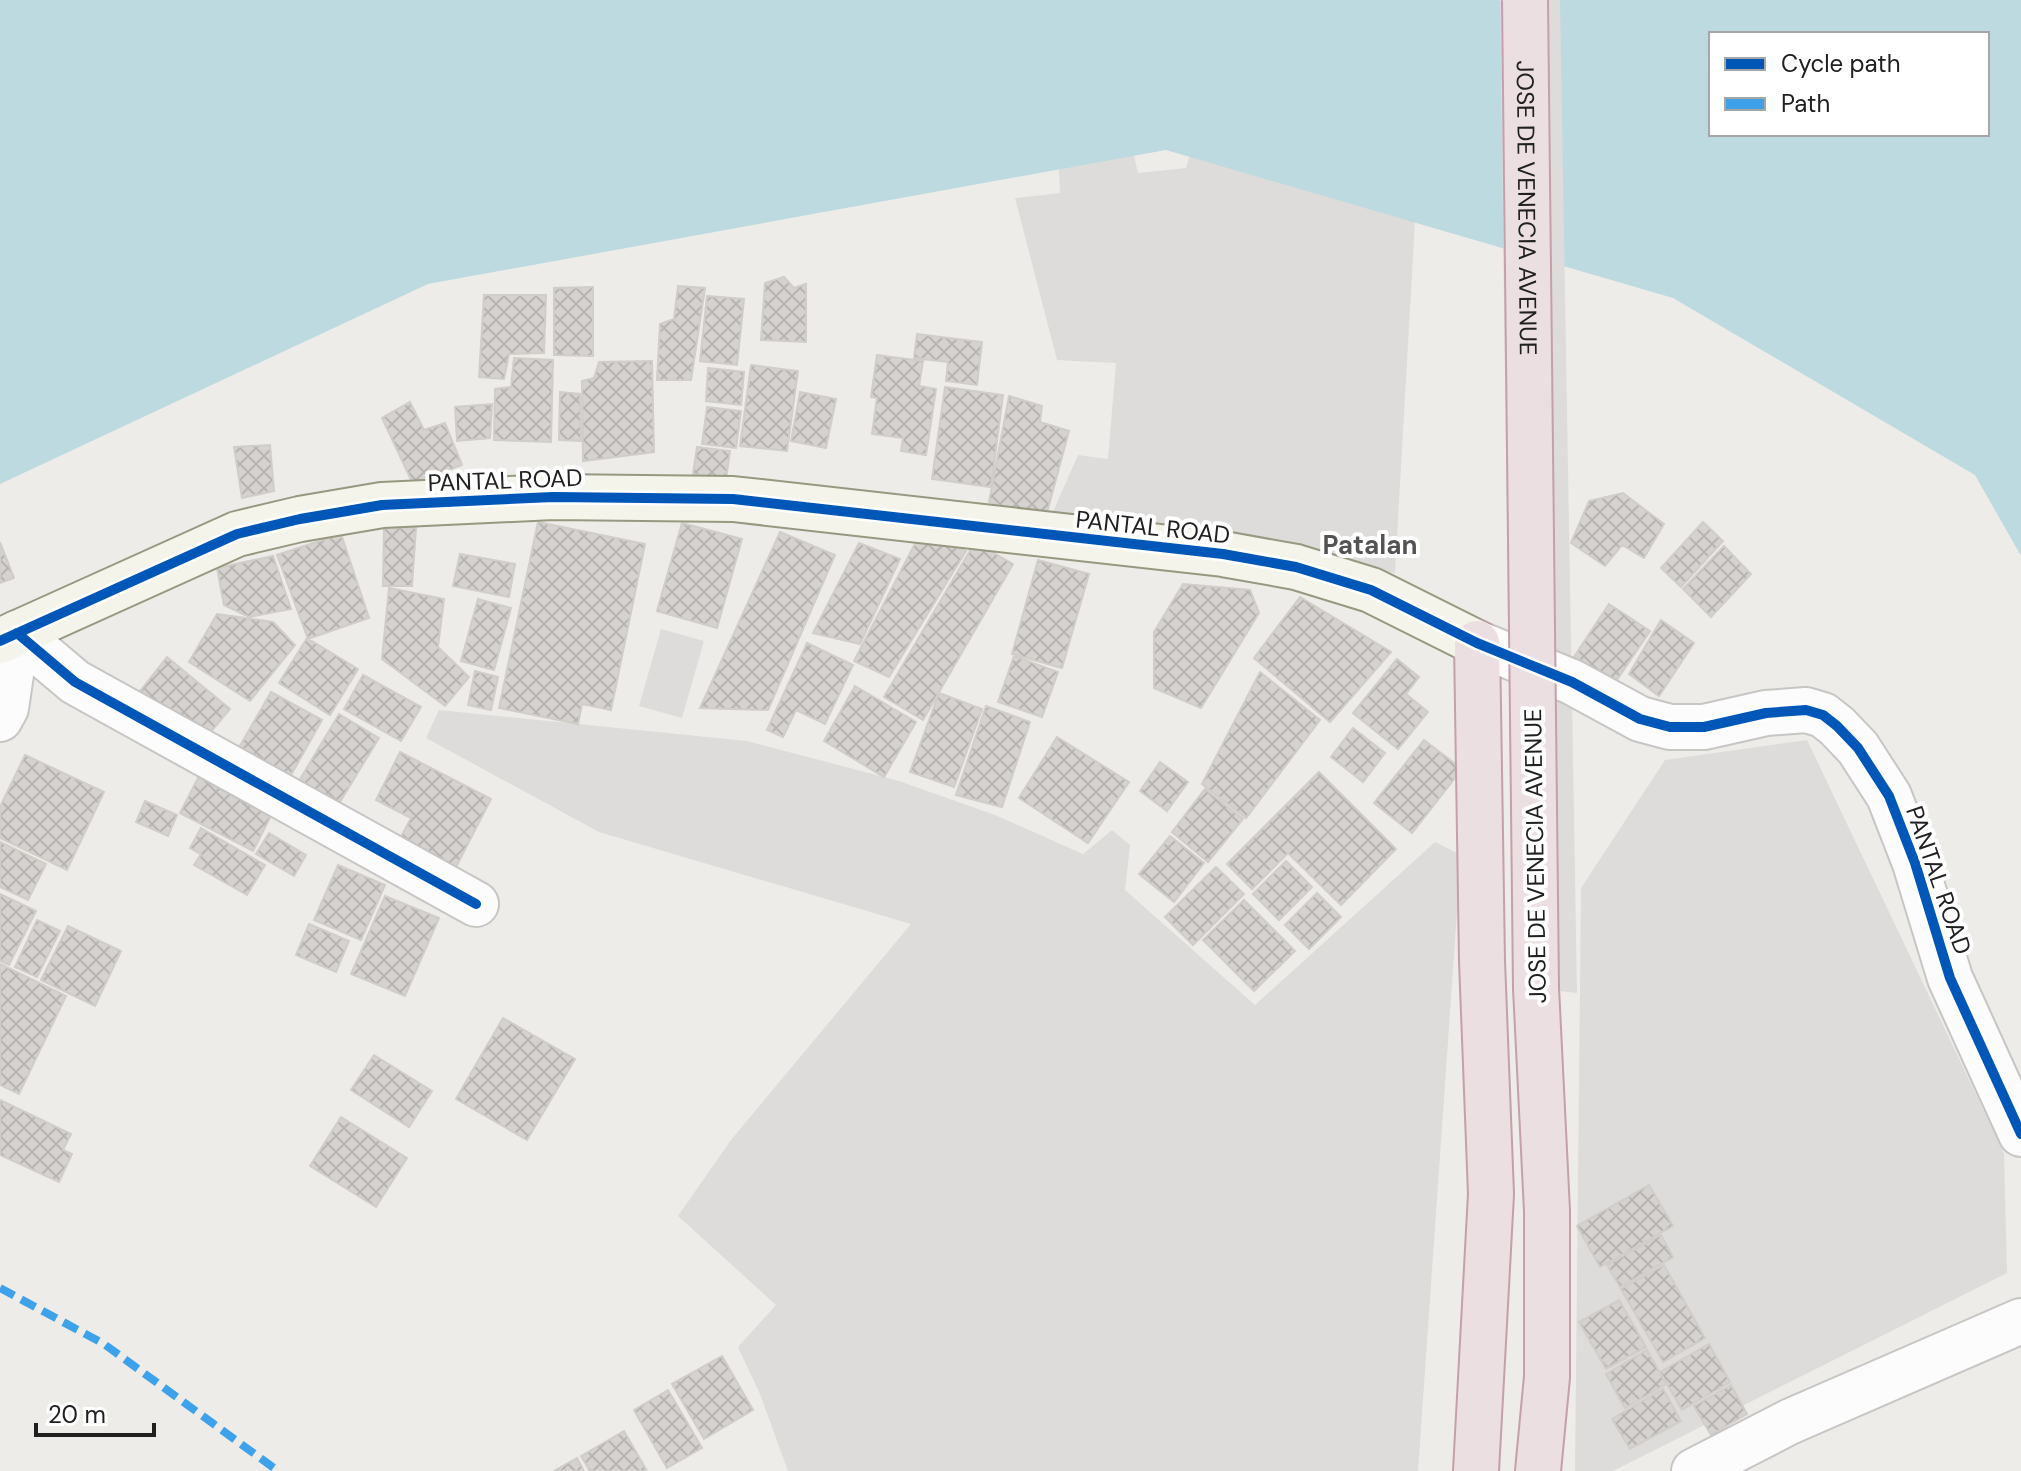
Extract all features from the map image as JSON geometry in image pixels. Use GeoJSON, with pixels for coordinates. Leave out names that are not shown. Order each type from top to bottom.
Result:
{"type":"FeatureCollection","features":[{"type":"Feature","properties":{"kind":"highway","name":"JOSE DE VENECIA AVENUE"},"geometry":{"type":"LineString","coordinates":[[1525,0],[1536,988],[1547,1211],[1547,1377],[1538,1471]]}},
{"type":"Feature","properties":{"kind":"highway"},"geometry":{"type":"LineString","coordinates":[[1476,1471],[1491,1194],[1482,946],[1477,643]]}},
{"type":"Feature","properties":{"kind":"street","name":"PANTAL ROAD"},"geometry":{"type":"LineString","coordinates":[[8,637],[237,534],[382,505],[553,497],[733,499],[1223,554],[1296,567],[1371,590],[1477,643],[1572,682],[1640,719],[1670,727],[1704,727],[1766,713],[1806,710],[1823,715],[1858,748],[1889,796],[1915,863],[1950,978],[2021,1134]]}},
{"type":"Feature","properties":{"kind":"street"},"geometry":{"type":"LineString","coordinates":[[0,719],[6,708],[8,637]]}},
{"type":"Feature","properties":{"kind":"street"},"geometry":{"type":"LineString","coordinates":[[8,637],[75,682],[476,904]]}},
{"type":"Feature","properties":{"kind":"street"},"geometry":{"type":"LineString","coordinates":[[1694,1471],[1789,1422],[2021,1321]]}},
{"type":"Feature","properties":{"kind":"shaded area"},"geometry":{"type":"Polygon","coordinates":[[[1133,151],[1138,173],[1186,168],[1191,151],[1418,168],[1395,573],[1052,514],[1078,455],[1108,459],[1116,363],[1057,360],[1015,198],[1060,193],[1058,153],[1133,151]]]}},
{"type":"Feature","properties":{"kind":"shaded area"},"geometry":{"type":"Polygon","coordinates":[[[661,629],[704,641],[682,718],[639,706],[661,629]]]}},
{"type":"Feature","properties":{"kind":"shaded area"},"geometry":{"type":"Polygon","coordinates":[[[439,710],[747,741],[899,781],[995,815],[1083,854],[1112,830],[1130,845],[1125,890],[1255,1005],[1435,842],[1461,855],[1418,1471],[788,1471],[760,1394],[738,1347],[776,1305],[678,1216],[731,1140],[911,924],[599,832],[426,738],[439,710]]]}},
{"type":"Feature","properties":{"kind":"shaded area"},"geometry":{"type":"Polygon","coordinates":[[[1807,740],[2004,1153],[2007,1273],[1613,1471],[1575,1471],[1581,888],[1665,760],[1807,740]]]}},
{"type":"Feature","properties":{"kind":"water"},"geometry":{"type":"Polygon","coordinates":[[[0,0],[2021,0],[2021,556],[1975,475],[1673,298],[1166,150],[428,284],[0,484],[0,0]]]}},
{"type":"Feature","properties":{"kind":"pier"},"geometry":{"type":"Polygon","coordinates":[[[1500,0],[1560,0],[1577,993],[1536,988],[1513,991],[1500,0]]]}},
{"type":"Feature","properties":{"kind":"building"},"geometry":{"type":"Polygon","coordinates":[[[784,277],[794,288],[806,284],[806,342],[761,340],[765,283],[784,277]]]}},
{"type":"Feature","properties":{"kind":"building"},"geometry":{"type":"Polygon","coordinates":[[[678,286],[705,288],[691,380],[657,380],[660,324],[674,319],[678,286]]]}},
{"type":"Feature","properties":{"kind":"building"},"geometry":{"type":"Polygon","coordinates":[[[593,287],[593,356],[554,355],[554,288],[593,287]]]}},
{"type":"Feature","properties":{"kind":"building"},"geometry":{"type":"Polygon","coordinates":[[[484,295],[546,295],[544,353],[509,354],[504,379],[479,377],[484,295]]]}},
{"type":"Feature","properties":{"kind":"building"},"geometry":{"type":"Polygon","coordinates":[[[707,296],[744,299],[737,365],[700,361],[707,296]]]}},
{"type":"Feature","properties":{"kind":"building"},"geometry":{"type":"Polygon","coordinates":[[[917,334],[982,342],[977,385],[946,381],[948,362],[914,358],[917,334]]]}},
{"type":"Feature","properties":{"kind":"building"},"geometry":{"type":"Polygon","coordinates":[[[877,355],[923,361],[919,386],[936,389],[926,455],[901,451],[903,438],[872,434],[877,398],[871,397],[877,355]]]}},
{"type":"Feature","properties":{"kind":"building"},"geometry":{"type":"Polygon","coordinates":[[[514,358],[553,360],[551,442],[494,440],[495,389],[511,387],[514,358]]]}},
{"type":"Feature","properties":{"kind":"building"},"geometry":{"type":"Polygon","coordinates":[[[652,361],[654,452],[583,461],[582,381],[594,378],[599,362],[652,361]]]}},
{"type":"Feature","properties":{"kind":"building"},"geometry":{"type":"Polygon","coordinates":[[[751,365],[798,371],[787,451],[740,446],[751,365]]]}},
{"type":"Feature","properties":{"kind":"building"},"geometry":{"type":"Polygon","coordinates":[[[708,368],[744,372],[741,405],[706,401],[708,368]]]}},
{"type":"Feature","properties":{"kind":"building"},"geometry":{"type":"Polygon","coordinates":[[[945,387],[1003,395],[991,487],[932,479],[945,387]]]}},
{"type":"Feature","properties":{"kind":"building"},"geometry":{"type":"Polygon","coordinates":[[[560,392],[580,394],[581,441],[559,440],[560,392]]]}},
{"type":"Feature","properties":{"kind":"building"},"geometry":{"type":"Polygon","coordinates":[[[800,392],[836,399],[826,448],[791,441],[800,392]]]}},
{"type":"Feature","properties":{"kind":"building"},"geometry":{"type":"Polygon","coordinates":[[[1009,396],[1042,406],[1040,422],[1069,431],[1045,520],[989,502],[1009,396]]]}},
{"type":"Feature","properties":{"kind":"building"},"geometry":{"type":"Polygon","coordinates":[[[410,402],[424,430],[445,423],[462,465],[413,484],[382,418],[410,402]]]}},
{"type":"Feature","properties":{"kind":"building"},"geometry":{"type":"Polygon","coordinates":[[[492,404],[490,438],[457,441],[455,407],[492,404]]]}},
{"type":"Feature","properties":{"kind":"building"},"geometry":{"type":"Polygon","coordinates":[[[707,407],[741,411],[736,448],[702,444],[707,407]]]}},
{"type":"Feature","properties":{"kind":"building"},"geometry":{"type":"Polygon","coordinates":[[[270,445],[274,491],[242,498],[234,447],[270,445]]]}},
{"type":"Feature","properties":{"kind":"building"},"geometry":{"type":"Polygon","coordinates":[[[697,447],[730,451],[726,479],[693,474],[697,447]]]}},
{"type":"Feature","properties":{"kind":"building"},"geometry":{"type":"Polygon","coordinates":[[[1623,493],[1664,524],[1644,558],[1622,545],[1605,566],[1571,543],[1589,501],[1623,493]]]}},
{"type":"Feature","properties":{"kind":"building"},"geometry":{"type":"Polygon","coordinates":[[[538,522],[645,544],[611,710],[582,704],[578,724],[499,708],[538,522]]]}},
{"type":"Feature","properties":{"kind":"building"},"geometry":{"type":"Polygon","coordinates":[[[1703,522],[1723,541],[1681,587],[1661,568],[1703,522]]]}},
{"type":"Feature","properties":{"kind":"building"},"geometry":{"type":"Polygon","coordinates":[[[682,523],[742,539],[717,628],[657,611],[682,523]]]}},
{"type":"Feature","properties":{"kind":"building"},"geometry":{"type":"Polygon","coordinates":[[[384,527],[416,528],[412,586],[383,586],[384,527]]]}},
{"type":"Feature","properties":{"kind":"building"},"geometry":{"type":"Polygon","coordinates":[[[780,532],[835,555],[768,710],[700,708],[780,532]]]}},
{"type":"Feature","properties":{"kind":"building"},"geometry":{"type":"Polygon","coordinates":[[[921,532],[966,551],[889,677],[854,661],[921,532]]]}},
{"type":"Feature","properties":{"kind":"building"},"geometry":{"type":"Polygon","coordinates":[[[341,534],[369,618],[308,639],[277,555],[341,534]]]}},
{"type":"Feature","properties":{"kind":"building"},"geometry":{"type":"Polygon","coordinates":[[[0,542],[14,578],[0,583],[0,542]]]}},
{"type":"Feature","properties":{"kind":"building"},"geometry":{"type":"Polygon","coordinates":[[[975,542],[1013,564],[923,720],[884,697],[975,542]]]}},
{"type":"Feature","properties":{"kind":"building"},"geometry":{"type":"Polygon","coordinates":[[[859,543],[900,559],[860,644],[813,633],[859,543]]]}},
{"type":"Feature","properties":{"kind":"building"},"geometry":{"type":"Polygon","coordinates":[[[1724,546],[1751,574],[1711,617],[1683,589],[1724,546]]]}},
{"type":"Feature","properties":{"kind":"building"},"geometry":{"type":"Polygon","coordinates":[[[460,554],[515,564],[509,597],[453,586],[460,554]]]}},
{"type":"Feature","properties":{"kind":"building"},"geometry":{"type":"Polygon","coordinates":[[[273,556],[291,609],[249,617],[224,605],[217,568],[273,556]]]}},
{"type":"Feature","properties":{"kind":"building"},"geometry":{"type":"Polygon","coordinates":[[[1038,560],[1089,574],[1062,668],[1012,654],[1038,560]]]}},
{"type":"Feature","properties":{"kind":"building"},"geometry":{"type":"Polygon","coordinates":[[[1183,584],[1250,590],[1259,613],[1201,708],[1154,688],[1154,632],[1183,584]]]}},
{"type":"Feature","properties":{"kind":"building"},"geometry":{"type":"Polygon","coordinates":[[[389,588],[444,599],[438,647],[469,677],[445,706],[382,659],[389,588]]]}},
{"type":"Feature","properties":{"kind":"building"},"geometry":{"type":"Polygon","coordinates":[[[1300,597],[1391,652],[1330,722],[1254,658],[1300,597]]]}},
{"type":"Feature","properties":{"kind":"building"},"geometry":{"type":"Polygon","coordinates":[[[478,599],[511,608],[494,670],[461,661],[478,599]]]}},
{"type":"Feature","properties":{"kind":"building"},"geometry":{"type":"Polygon","coordinates":[[[1609,604],[1650,631],[1608,693],[1568,666],[1609,604]]]}},
{"type":"Feature","properties":{"kind":"building"},"geometry":{"type":"Polygon","coordinates":[[[217,614],[273,622],[295,645],[250,701],[189,662],[217,614]]]}},
{"type":"Feature","properties":{"kind":"building"},"geometry":{"type":"Polygon","coordinates":[[[1661,620],[1694,643],[1659,696],[1629,674],[1661,620]]]}},
{"type":"Feature","properties":{"kind":"building"},"geometry":{"type":"Polygon","coordinates":[[[307,638],[358,669],[330,715],[279,683],[307,638]]]}},
{"type":"Feature","properties":{"kind":"building"},"geometry":{"type":"Polygon","coordinates":[[[807,643],[853,665],[825,724],[796,710],[783,737],[767,730],[807,643]]]}},
{"type":"Feature","properties":{"kind":"building"},"geometry":{"type":"Polygon","coordinates":[[[1014,656],[1058,672],[1042,717],[998,702],[1014,656]]]}},
{"type":"Feature","properties":{"kind":"building"},"geometry":{"type":"Polygon","coordinates":[[[167,657],[230,709],[199,746],[137,695],[167,657]]]}},
{"type":"Feature","properties":{"kind":"building"},"geometry":{"type":"Polygon","coordinates":[[[1397,659],[1419,677],[1406,694],[1428,712],[1398,749],[1353,713],[1397,659]]]}},
{"type":"Feature","properties":{"kind":"building"},"geometry":{"type":"Polygon","coordinates":[[[475,671],[498,677],[491,710],[468,705],[475,671]]]}},
{"type":"Feature","properties":{"kind":"building"},"geometry":{"type":"Polygon","coordinates":[[[1260,672],[1320,720],[1246,818],[1202,784],[1260,672]]]}},
{"type":"Feature","properties":{"kind":"building"},"geometry":{"type":"Polygon","coordinates":[[[363,675],[421,707],[401,741],[344,709],[363,675]]]}},
{"type":"Feature","properties":{"kind":"building"},"geometry":{"type":"Polygon","coordinates":[[[855,686],[916,722],[884,777],[824,741],[855,686]]]}},
{"type":"Feature","properties":{"kind":"building"},"geometry":{"type":"Polygon","coordinates":[[[271,692],[322,720],[282,791],[230,763],[271,692]]]}},
{"type":"Feature","properties":{"kind":"building"},"geometry":{"type":"Polygon","coordinates":[[[939,693],[982,709],[954,787],[910,772],[939,693]]]}},
{"type":"Feature","properties":{"kind":"building"},"geometry":{"type":"Polygon","coordinates":[[[986,706],[1030,722],[1002,807],[956,795],[986,706]]]}},
{"type":"Feature","properties":{"kind":"building"},"geometry":{"type":"Polygon","coordinates":[[[339,714],[379,738],[338,805],[299,781],[339,714]]]}},
{"type":"Feature","properties":{"kind":"building"},"geometry":{"type":"Polygon","coordinates":[[[1353,728],[1385,753],[1363,782],[1331,757],[1353,728]]]}},
{"type":"Feature","properties":{"kind":"building"},"geometry":{"type":"Polygon","coordinates":[[[1057,737],[1129,782],[1088,843],[1019,798],[1057,737]]]}},
{"type":"Feature","properties":{"kind":"building"},"geometry":{"type":"Polygon","coordinates":[[[1424,740],[1462,769],[1412,833],[1374,803],[1424,740]]]}},
{"type":"Feature","properties":{"kind":"building"},"geometry":{"type":"Polygon","coordinates":[[[400,752],[491,799],[452,875],[396,846],[411,818],[376,800],[400,752]]]}},
{"type":"Feature","properties":{"kind":"building"},"geometry":{"type":"Polygon","coordinates":[[[25,755],[104,792],[67,870],[0,838],[0,807],[25,755]]]}},
{"type":"Feature","properties":{"kind":"building"},"geometry":{"type":"Polygon","coordinates":[[[1160,762],[1188,782],[1167,811],[1140,791],[1160,762]]]}},
{"type":"Feature","properties":{"kind":"building"},"geometry":{"type":"Polygon","coordinates":[[[1319,772],[1396,849],[1341,905],[1288,853],[1252,889],[1227,864],[1319,772]]]}},
{"type":"Feature","properties":{"kind":"building"},"geometry":{"type":"Polygon","coordinates":[[[199,776],[272,814],[253,851],[180,813],[199,776]]]}},
{"type":"Feature","properties":{"kind":"building"},"geometry":{"type":"Polygon","coordinates":[[[1205,789],[1243,819],[1208,862],[1172,832],[1205,789]]]}},
{"type":"Feature","properties":{"kind":"building"},"geometry":{"type":"Polygon","coordinates":[[[145,801],[177,815],[168,836],[136,822],[145,801]]]}},
{"type":"Feature","properties":{"kind":"building"},"geometry":{"type":"Polygon","coordinates":[[[201,828],[265,865],[247,895],[194,865],[201,854],[190,848],[201,828]]]}},
{"type":"Feature","properties":{"kind":"building"},"geometry":{"type":"Polygon","coordinates":[[[269,833],[306,855],[294,876],[256,854],[269,833]]]}},
{"type":"Feature","properties":{"kind":"building"},"geometry":{"type":"Polygon","coordinates":[[[1170,836],[1204,863],[1174,902],[1139,874],[1170,836]]]}},
{"type":"Feature","properties":{"kind":"building"},"geometry":{"type":"Polygon","coordinates":[[[0,842],[46,864],[28,900],[0,887],[0,842]]]}},
{"type":"Feature","properties":{"kind":"building"},"geometry":{"type":"Polygon","coordinates":[[[1286,861],[1312,887],[1279,920],[1253,894],[1286,861]]]}},
{"type":"Feature","properties":{"kind":"building"},"geometry":{"type":"Polygon","coordinates":[[[338,865],[385,885],[361,940],[314,920],[338,865]]]}},
{"type":"Feature","properties":{"kind":"building"},"geometry":{"type":"Polygon","coordinates":[[[1216,867],[1244,894],[1193,945],[1165,917],[1216,867]]]}},
{"type":"Feature","properties":{"kind":"building"},"geometry":{"type":"Polygon","coordinates":[[[1317,893],[1341,917],[1309,949],[1285,925],[1317,893]]]}},
{"type":"Feature","properties":{"kind":"building"},"geometry":{"type":"Polygon","coordinates":[[[0,894],[36,911],[9,965],[0,961],[0,894]]]}},
{"type":"Feature","properties":{"kind":"building"},"geometry":{"type":"Polygon","coordinates":[[[385,896],[439,918],[405,996],[351,974],[385,896]]]}},
{"type":"Feature","properties":{"kind":"building"},"geometry":{"type":"Polygon","coordinates":[[[1244,900],[1295,951],[1254,991],[1203,940],[1244,900]]]}},
{"type":"Feature","properties":{"kind":"building"},"geometry":{"type":"Polygon","coordinates":[[[37,920],[60,931],[37,977],[15,967],[37,920]]]}},
{"type":"Feature","properties":{"kind":"building"},"geometry":{"type":"Polygon","coordinates":[[[309,924],[349,941],[336,972],[296,955],[309,924]]]}},
{"type":"Feature","properties":{"kind":"building"},"geometry":{"type":"Polygon","coordinates":[[[68,926],[121,951],[95,1006],[41,980],[68,926]]]}},
{"type":"Feature","properties":{"kind":"building"},"geometry":{"type":"Polygon","coordinates":[[[0,964],[66,996],[19,1094],[0,1085],[0,964]]]}},
{"type":"Feature","properties":{"kind":"building"},"geometry":{"type":"Polygon","coordinates":[[[503,1018],[575,1059],[527,1140],[456,1099],[503,1018]]]}},
{"type":"Feature","properties":{"kind":"building"},"geometry":{"type":"Polygon","coordinates":[[[374,1055],[432,1091],[409,1127],[351,1090],[374,1055]]]}},
{"type":"Feature","properties":{"kind":"building"},"geometry":{"type":"Polygon","coordinates":[[[0,1100],[71,1134],[63,1150],[72,1154],[59,1182],[0,1155],[0,1100]]]}},
{"type":"Feature","properties":{"kind":"building"},"geometry":{"type":"Polygon","coordinates":[[[341,1117],[407,1158],[376,1207],[310,1166],[341,1117]]]}},
{"type":"Feature","properties":{"kind":"building"},"geometry":{"type":"Polygon","coordinates":[[[1649,1185],[1673,1226],[1600,1267],[1577,1226],[1649,1185]]]}},
{"type":"Feature","properties":{"kind":"building"},"geometry":{"type":"Polygon","coordinates":[[[1661,1235],[1673,1257],[1620,1287],[1607,1265],[1661,1235]]]}},
{"type":"Feature","properties":{"kind":"building"},"geometry":{"type":"Polygon","coordinates":[[[1664,1265],[1705,1338],[1663,1362],[1621,1289],[1664,1265]]]}},
{"type":"Feature","properties":{"kind":"building"},"geometry":{"type":"Polygon","coordinates":[[[1619,1300],[1646,1347],[1606,1369],[1579,1322],[1619,1300]]]}},
{"type":"Feature","properties":{"kind":"building"},"geometry":{"type":"Polygon","coordinates":[[[1709,1344],[1730,1382],[1682,1410],[1660,1372],[1709,1344]]]}},
{"type":"Feature","properties":{"kind":"building"},"geometry":{"type":"Polygon","coordinates":[[[1647,1350],[1666,1384],[1625,1408],[1606,1374],[1647,1350]]]}},
{"type":"Feature","properties":{"kind":"building"},"geometry":{"type":"Polygon","coordinates":[[[722,1356],[753,1410],[704,1439],[672,1384],[722,1356]]]}},
{"type":"Feature","properties":{"kind":"building"},"geometry":{"type":"Polygon","coordinates":[[[1731,1385],[1747,1414],[1711,1435],[1694,1406],[1731,1385]]]}},
{"type":"Feature","properties":{"kind":"building"},"geometry":{"type":"Polygon","coordinates":[[[1663,1389],[1681,1421],[1630,1449],[1612,1419],[1663,1389]]]}},
{"type":"Feature","properties":{"kind":"building"},"geometry":{"type":"Polygon","coordinates":[[[668,1390],[702,1448],[667,1468],[634,1410],[668,1390]]]}},
{"type":"Feature","properties":{"kind":"building"},"geometry":{"type":"Polygon","coordinates":[[[624,1431],[647,1471],[590,1471],[581,1456],[624,1431]]]}},
{"type":"Feature","properties":{"kind":"building"},"geometry":{"type":"Polygon","coordinates":[[[577,1458],[584,1471],[554,1471],[577,1458]]]}},
{"type":"Feature","properties":{"kind":"marked path"},"geometry":{"type":"LineString","coordinates":[[0,1288],[104,1344],[278,1471]]}},
{"type":"Feature","properties":{"kind":"cycle path"},"geometry":{"type":"LineString","coordinates":[[0,641],[237,534],[382,505],[553,497],[733,499],[1223,554],[1296,567],[1371,590],[1477,643],[1572,682],[1640,719],[1670,727],[1704,727],[1766,713],[1806,710],[1823,715],[1858,748],[1889,796],[1915,863],[1950,978],[2021,1134]]}},
{"type":"Feature","properties":{"kind":"cycle path"},"geometry":{"type":"LineString","coordinates":[[17,633],[75,682],[476,904]]}},
{"type":"Feature","properties":{"kind":"district","name":"Patalan"},"geometry":{"type":"Point","coordinates":[1370,545]}}]}
